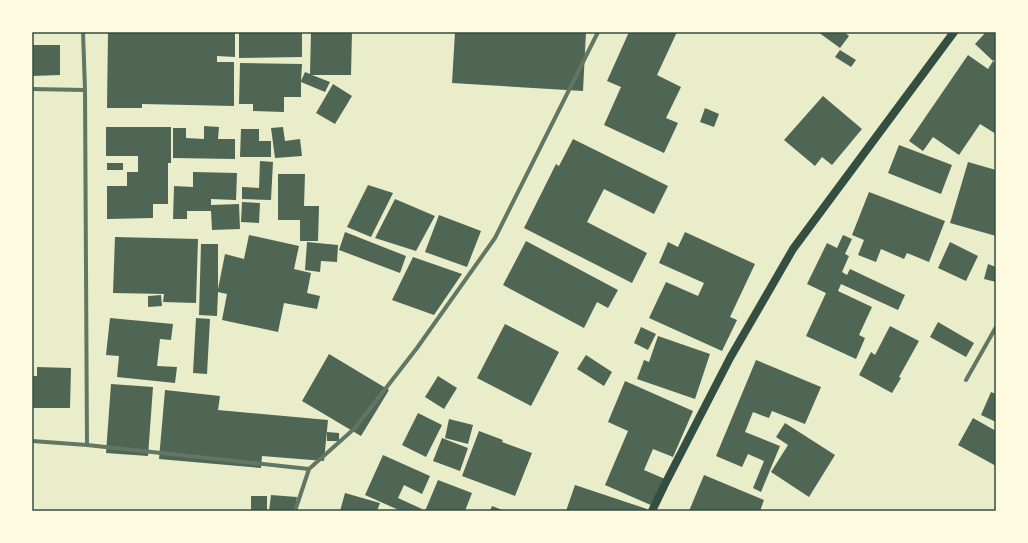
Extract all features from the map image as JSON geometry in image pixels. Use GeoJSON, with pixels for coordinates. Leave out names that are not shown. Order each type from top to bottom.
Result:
{"type":"FeatureCollection","features":[{"type":"Feature","properties":{"kind":"main road"},"geometry":{"type":"LineString","coordinates":[[652,511],[730,358],[793,249],[954,32]]}},
{"type":"Feature","properties":{"kind":"street"},"geometry":{"type":"LineString","coordinates":[[83,32],[85,90],[87,445]]}},
{"type":"Feature","properties":{"kind":"street"},"geometry":{"type":"LineString","coordinates":[[295,511],[309,469],[355,428],[417,348],[495,238],[598,32]]}},
{"type":"Feature","properties":{"kind":"street"},"geometry":{"type":"LineString","coordinates":[[32,89],[85,90]]}},
{"type":"Feature","properties":{"kind":"street"},"geometry":{"type":"LineString","coordinates":[[966,380],[996,327]]}},
{"type":"Feature","properties":{"kind":"street"},"geometry":{"type":"LineString","coordinates":[[32,441],[87,445],[309,469]]}},
{"type":"Feature","properties":{"kind":"building"},"geometry":{"type":"Polygon","coordinates":[[[108,32],[235,32],[235,57],[217,56],[217,62],[234,62],[234,106],[142,104],[142,108],[107,108],[108,32]]]}},
{"type":"Feature","properties":{"kind":"building"},"geometry":{"type":"Polygon","coordinates":[[[239,32],[302,32],[302,57],[239,58],[239,32]]]}},
{"type":"Feature","properties":{"kind":"building"},"geometry":{"type":"Polygon","coordinates":[[[311,32],[352,32],[351,75],[312,75],[330,82],[325,92],[301,82],[301,97],[284,97],[284,112],[253,111],[253,104],[239,104],[240,63],[302,64],[301,81],[305,72],[310,74],[311,32]]]}},
{"type":"Feature","properties":{"kind":"building"},"geometry":{"type":"Polygon","coordinates":[[[455,32],[586,32],[583,91],[452,83],[455,32]]]}},
{"type":"Feature","properties":{"kind":"building"},"geometry":{"type":"Polygon","coordinates":[[[629,32],[677,32],[657,75],[681,87],[666,118],[678,123],[664,153],[604,125],[621,87],[607,81],[629,32]]]}},
{"type":"Feature","properties":{"kind":"building"},"geometry":{"type":"Polygon","coordinates":[[[818,32],[844,32],[849,36],[840,48],[818,32]]]}},
{"type":"Feature","properties":{"kind":"building"},"geometry":{"type":"Polygon","coordinates":[[[986,32],[996,32],[996,58],[993,61],[975,44],[986,32]]]}},
{"type":"Feature","properties":{"kind":"building"},"geometry":{"type":"Polygon","coordinates":[[[32,45],[60,45],[60,75],[32,76],[32,45]]]}},
{"type":"Feature","properties":{"kind":"building"},"geometry":{"type":"Polygon","coordinates":[[[840,50],[856,60],[851,67],[835,57],[840,50]]]}},
{"type":"Feature","properties":{"kind":"building"},"geometry":{"type":"Polygon","coordinates":[[[968,55],[988,69],[993,61],[996,64],[996,134],[980,124],[959,155],[933,137],[923,151],[909,141],[968,55]]]}},
{"type":"Feature","properties":{"kind":"building"},"geometry":{"type":"Polygon","coordinates":[[[333,84],[352,96],[335,124],[316,113],[333,84]]]}},
{"type":"Feature","properties":{"kind":"building"},"geometry":{"type":"Polygon","coordinates":[[[823,96],[862,129],[832,165],[822,157],[815,166],[784,140],[823,96]]]}},
{"type":"Feature","properties":{"kind":"building"},"geometry":{"type":"Polygon","coordinates":[[[705,108],[719,114],[714,127],[700,122],[705,108]]]}},
{"type":"Feature","properties":{"kind":"building"},"geometry":{"type":"Polygon","coordinates":[[[204,126],[219,127],[218,139],[235,139],[235,159],[173,158],[173,128],[186,128],[186,138],[204,139],[204,126]]]}},
{"type":"Feature","properties":{"kind":"building"},"geometry":{"type":"Polygon","coordinates":[[[106,127],[171,127],[171,163],[168,163],[168,204],[153,204],[153,218],[107,219],[107,186],[127,186],[127,172],[138,172],[138,156],[106,156],[106,127]]]}},
{"type":"Feature","properties":{"kind":"building"},"geometry":{"type":"Polygon","coordinates":[[[283,127],[285,141],[300,139],[302,156],[275,158],[271,128],[283,127]]]}},
{"type":"Feature","properties":{"kind":"building"},"geometry":{"type":"Polygon","coordinates":[[[241,129],[259,129],[259,141],[271,141],[271,157],[240,157],[241,129]]]}},
{"type":"Feature","properties":{"kind":"building"},"geometry":{"type":"Polygon","coordinates":[[[573,139],[668,186],[654,214],[604,189],[587,222],[647,253],[632,283],[524,228],[556,164],[559,166],[573,139]]]}},
{"type":"Feature","properties":{"kind":"building"},"geometry":{"type":"Polygon","coordinates":[[[899,145],[952,165],[941,194],[888,173],[899,145]]]}},
{"type":"Feature","properties":{"kind":"building"},"geometry":{"type":"Polygon","coordinates":[[[260,161],[273,162],[271,200],[242,199],[242,187],[259,188],[260,161]]]}},
{"type":"Feature","properties":{"kind":"building"},"geometry":{"type":"Polygon","coordinates":[[[968,162],[996,170],[996,236],[950,223],[968,162]]]}},
{"type":"Feature","properties":{"kind":"building"},"geometry":{"type":"Polygon","coordinates":[[[107,163],[123,163],[123,170],[107,170],[107,163]]]}},
{"type":"Feature","properties":{"kind":"building"},"geometry":{"type":"Polygon","coordinates":[[[193,172],[237,173],[236,200],[211,199],[211,205],[239,204],[240,229],[212,230],[211,211],[187,211],[187,219],[173,219],[174,186],[193,187],[193,172]]]}},
{"type":"Feature","properties":{"kind":"building"},"geometry":{"type":"Polygon","coordinates":[[[278,174],[305,174],[304,206],[319,206],[318,241],[300,241],[300,220],[278,220],[278,174]]]}},
{"type":"Feature","properties":{"kind":"building"},"geometry":{"type":"Polygon","coordinates":[[[368,185],[393,193],[371,237],[347,227],[368,185]]]}},
{"type":"Feature","properties":{"kind":"building"},"geometry":{"type":"Polygon","coordinates":[[[869,192],[945,221],[929,262],[907,253],[904,259],[881,249],[876,262],[858,255],[864,240],[852,235],[869,192]]]}},
{"type":"Feature","properties":{"kind":"building"},"geometry":{"type":"Polygon","coordinates":[[[395,199],[435,216],[416,251],[375,238],[395,199]]]}},
{"type":"Feature","properties":{"kind":"building"},"geometry":{"type":"Polygon","coordinates":[[[242,202],[260,203],[259,223],[241,222],[242,202]]]}},
{"type":"Feature","properties":{"kind":"building"},"geometry":{"type":"Polygon","coordinates":[[[439,215],[481,231],[467,267],[425,252],[439,215]]]}},
{"type":"Feature","properties":{"kind":"building"},"geometry":{"type":"Polygon","coordinates":[[[345,232],[406,256],[400,273],[339,250],[345,232]]]}},
{"type":"Feature","properties":{"kind":"building"},"geometry":{"type":"Polygon","coordinates":[[[685,232],[755,264],[730,317],[737,320],[722,351],[649,318],[666,282],[698,296],[704,283],[659,263],[668,242],[678,247],[685,232]]]}},
{"type":"Feature","properties":{"kind":"building"},"geometry":{"type":"Polygon","coordinates":[[[249,235],[299,246],[294,269],[311,273],[307,293],[320,296],[317,309],[284,303],[278,332],[222,320],[227,294],[218,292],[217,316],[199,315],[201,244],[218,244],[218,289],[225,254],[244,259],[249,235]]]}},
{"type":"Feature","properties":{"kind":"building"},"geometry":{"type":"Polygon","coordinates":[[[843,235],[852,239],[845,254],[849,256],[842,272],[847,275],[850,269],[905,295],[898,310],[841,284],[838,291],[872,307],[859,335],[865,338],[856,359],[806,336],[826,293],[807,284],[827,243],[837,248],[843,235]]]}},
{"type":"Feature","properties":{"kind":"building"},"geometry":{"type":"Polygon","coordinates":[[[115,237],[198,239],[196,303],[163,302],[164,294],[113,293],[115,237]]]}},
{"type":"Feature","properties":{"kind":"building"},"geometry":{"type":"Polygon","coordinates":[[[526,241],[618,290],[608,308],[597,302],[584,328],[503,285],[526,241]]]}},
{"type":"Feature","properties":{"kind":"building"},"geometry":{"type":"Polygon","coordinates":[[[307,242],[338,245],[337,262],[321,261],[320,272],[305,270],[307,242]]]}},
{"type":"Feature","properties":{"kind":"building"},"geometry":{"type":"Polygon","coordinates":[[[950,242],[978,256],[966,281],[938,268],[950,242]]]}},
{"type":"Feature","properties":{"kind":"building"},"geometry":{"type":"Polygon","coordinates":[[[413,257],[462,274],[434,315],[392,300],[413,257]]]}},
{"type":"Feature","properties":{"kind":"building"},"geometry":{"type":"Polygon","coordinates":[[[988,264],[996,267],[996,282],[984,279],[988,264]]]}},
{"type":"Feature","properties":{"kind":"building"},"geometry":{"type":"Polygon","coordinates":[[[161,295],[162,306],[148,307],[148,296],[161,295]]]}},
{"type":"Feature","properties":{"kind":"building"},"geometry":{"type":"Polygon","coordinates":[[[110,318],[173,324],[171,340],[160,339],[157,366],[177,367],[175,383],[117,377],[119,356],[106,355],[110,318]]]}},
{"type":"Feature","properties":{"kind":"building"},"geometry":{"type":"Polygon","coordinates":[[[196,318],[210,319],[207,374],[193,373],[196,318]]]}},
{"type":"Feature","properties":{"kind":"building"},"geometry":{"type":"Polygon","coordinates":[[[938,322],[974,343],[966,357],[930,337],[938,322]]]}},
{"type":"Feature","properties":{"kind":"building"},"geometry":{"type":"Polygon","coordinates":[[[505,324],[559,352],[531,406],[477,378],[505,324]]]}},
{"type":"Feature","properties":{"kind":"building"},"geometry":{"type":"Polygon","coordinates":[[[890,326],[919,341],[892,393],[859,375],[871,352],[875,355],[890,326]]]}},
{"type":"Feature","properties":{"kind":"building"},"geometry":{"type":"Polygon","coordinates":[[[641,327],[656,334],[648,350],[634,343],[641,327]]]}},
{"type":"Feature","properties":{"kind":"building"},"geometry":{"type":"Polygon","coordinates":[[[658,336],[710,354],[695,399],[637,379],[644,360],[649,362],[658,336]]]}},
{"type":"Feature","properties":{"kind":"building"},"geometry":{"type":"Polygon","coordinates":[[[329,354],[389,390],[361,436],[302,401],[329,354]]]}},
{"type":"Feature","properties":{"kind":"building"},"geometry":{"type":"Polygon","coordinates":[[[586,355],[612,372],[604,386],[577,369],[586,355]]]}},
{"type":"Feature","properties":{"kind":"building"},"geometry":{"type":"Polygon","coordinates":[[[756,360],[821,387],[805,424],[772,411],[769,418],[753,412],[745,432],[780,446],[761,492],[753,488],[764,461],[748,454],[742,467],[716,456],[756,360]]]}},
{"type":"Feature","properties":{"kind":"building"},"geometry":{"type":"Polygon","coordinates":[[[37,367],[71,368],[70,408],[32,408],[32,376],[37,376],[37,367]]]}},
{"type":"Feature","properties":{"kind":"building"},"geometry":{"type":"Polygon","coordinates":[[[438,376],[457,388],[444,409],[425,397],[438,376]]]}},
{"type":"Feature","properties":{"kind":"building"},"geometry":{"type":"Polygon","coordinates":[[[625,381],[693,411],[673,457],[653,449],[644,470],[665,479],[653,506],[605,485],[628,431],[608,422],[625,381]]]}},
{"type":"Feature","properties":{"kind":"building"},"geometry":{"type":"Polygon","coordinates":[[[111,384],[153,387],[148,456],[106,453],[111,384]]]}},
{"type":"Feature","properties":{"kind":"building"},"geometry":{"type":"Polygon","coordinates":[[[165,390],[220,396],[218,410],[328,420],[324,461],[262,456],[261,468],[159,459],[165,390]]]}},
{"type":"Feature","properties":{"kind":"building"},"geometry":{"type":"Polygon","coordinates":[[[991,392],[996,394],[996,422],[981,415],[991,392]]]}},
{"type":"Feature","properties":{"kind":"building"},"geometry":{"type":"Polygon","coordinates":[[[418,413],[442,425],[426,457],[402,445],[418,413]]]}},
{"type":"Feature","properties":{"kind":"building"},"geometry":{"type":"Polygon","coordinates":[[[973,418],[996,431],[996,466],[958,445],[973,418]]]}},
{"type":"Feature","properties":{"kind":"building"},"geometry":{"type":"Polygon","coordinates":[[[449,419],[473,425],[468,444],[445,438],[449,419]]]}},
{"type":"Feature","properties":{"kind":"building"},"geometry":{"type":"Polygon","coordinates":[[[785,423],[835,455],[809,497],[771,472],[788,445],[776,437],[785,423]]]}},
{"type":"Feature","properties":{"kind":"building"},"geometry":{"type":"Polygon","coordinates":[[[479,431],[503,440],[502,442],[532,453],[515,496],[462,476],[479,431]]]}},
{"type":"Feature","properties":{"kind":"building"},"geometry":{"type":"Polygon","coordinates":[[[327,432],[339,433],[339,441],[327,441],[327,432]]]}},
{"type":"Feature","properties":{"kind":"building"},"geometry":{"type":"Polygon","coordinates":[[[442,438],[468,448],[460,471],[433,461],[442,438]]]}},
{"type":"Feature","properties":{"kind":"building"},"geometry":{"type":"Polygon","coordinates":[[[383,455],[430,476],[422,494],[404,485],[398,498],[422,509],[421,511],[401,511],[365,495],[383,455]]]}},
{"type":"Feature","properties":{"kind":"building"},"geometry":{"type":"Polygon","coordinates":[[[704,475],[764,500],[760,511],[689,511],[704,475]]]}},
{"type":"Feature","properties":{"kind":"building"},"geometry":{"type":"Polygon","coordinates":[[[438,480],[472,493],[465,511],[425,511],[438,480]]]}},
{"type":"Feature","properties":{"kind":"building"},"geometry":{"type":"Polygon","coordinates":[[[575,485],[647,509],[646,511],[566,511],[575,485]]]}},
{"type":"Feature","properties":{"kind":"building"},"geometry":{"type":"Polygon","coordinates":[[[345,493],[380,503],[377,511],[340,511],[345,493]]]}},
{"type":"Feature","properties":{"kind":"building"},"geometry":{"type":"Polygon","coordinates":[[[271,495],[297,497],[295,511],[269,511],[271,495]]]}},
{"type":"Feature","properties":{"kind":"building"},"geometry":{"type":"Polygon","coordinates":[[[251,496],[267,496],[267,511],[251,511],[251,496]]]}},
{"type":"Feature","properties":{"kind":"building"},"geometry":{"type":"Polygon","coordinates":[[[492,506],[505,511],[490,511],[492,506]]]}}]}
